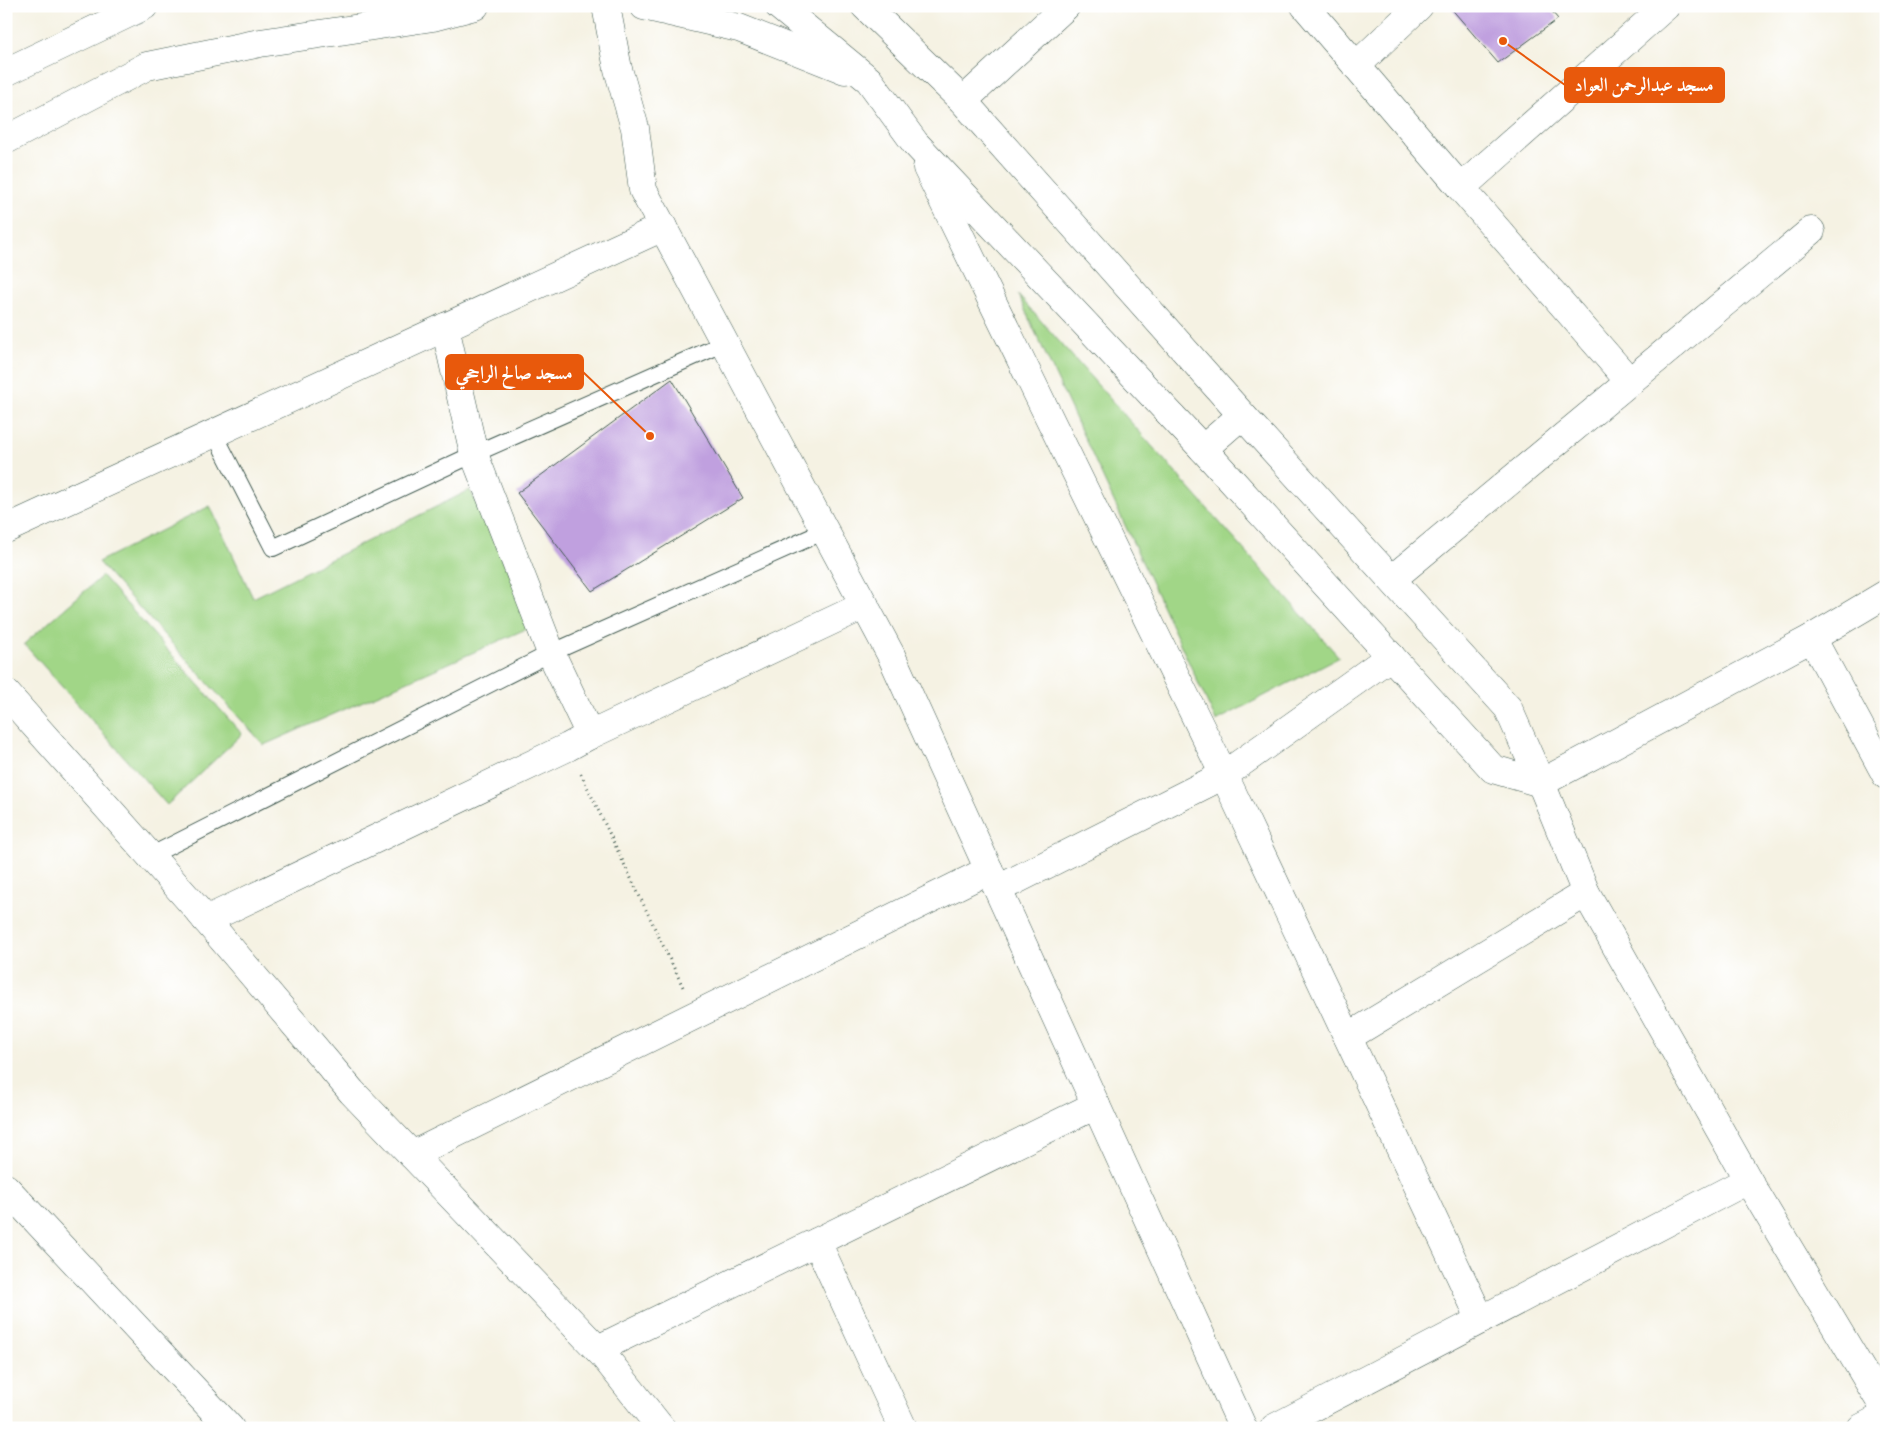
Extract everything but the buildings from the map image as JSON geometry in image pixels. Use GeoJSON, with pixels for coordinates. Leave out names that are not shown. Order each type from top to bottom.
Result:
{"type":"FeatureCollection","features":[{"type":"Feature","properties":{"kind":"street"},"geometry":{"type":"LineString","coordinates":[[6,72],[144,6]]}},
{"type":"Feature","properties":{"kind":"street"},"geometry":{"type":"LineString","coordinates":[[6,140],[147,66],[260,43],[433,17],[476,6]]}},
{"type":"Feature","properties":{"kind":"street"},"geometry":{"type":"LineString","coordinates":[[606,6],[618,69],[635,128],[644,190],[891,655],[1243,1428]]}},
{"type":"Feature","properties":{"kind":"street"},"geometry":{"type":"LineString","coordinates":[[644,6],[739,28],[870,80]]}},
{"type":"Feature","properties":{"kind":"street"},"geometry":{"type":"LineString","coordinates":[[779,6],[870,80],[915,143],[1203,449],[1493,769],[1541,783],[1812,638],[1886,594]]}},
{"type":"Feature","properties":{"kind":"street"},"geometry":{"type":"LineString","coordinates":[[865,6],[963,101],[1242,415],[1508,708],[1586,893],[1748,1180],[1886,1411]]}},
{"type":"Feature","properties":{"kind":"street"},"geometry":{"type":"LineString","coordinates":[[963,101],[1066,6]]}},
{"type":"Feature","properties":{"kind":"street"},"geometry":{"type":"LineString","coordinates":[[1305,6],[1630,382]]}},
{"type":"Feature","properties":{"kind":"street"},"geometry":{"type":"LineString","coordinates":[[1356,66],[1420,6]]}},
{"type":"Feature","properties":{"kind":"street"},"geometry":{"type":"LineString","coordinates":[[1461,188],[1666,6]]}},
{"type":"Feature","properties":{"kind":"street"},"geometry":{"type":"LineString","coordinates":[[915,143],[1224,774],[1481,1320]]}},
{"type":"Feature","properties":{"kind":"street"},"geometry":{"type":"LineString","coordinates":[[6,528],[663,227]]}},
{"type":"Feature","properties":{"kind":"street"},"geometry":{"type":"LineString","coordinates":[[1392,579],[1811,231]]}},
{"type":"Feature","properties":{"kind":"street"},"geometry":{"type":"LineString","coordinates":[[445,327],[474,454],[551,653],[579,741]]}},
{"type":"Feature","properties":{"kind":"street"},"geometry":{"type":"LineString","coordinates":[[1203,449],[1242,415]]}},
{"type":"Feature","properties":{"kind":"street"},"geometry":{"type":"LineString","coordinates":[[206,920],[864,605]]}},
{"type":"Feature","properties":{"kind":"street"},"geometry":{"type":"LineString","coordinates":[[1812,638],[1886,775]]}},
{"type":"Feature","properties":{"kind":"street"},"geometry":{"type":"LineString","coordinates":[[412,1155],[696,1015],[1224,774],[1391,656]]}},
{"type":"Feature","properties":{"kind":"street"},"geometry":{"type":"LineString","coordinates":[[6,693],[206,920],[352,1092],[598,1349],[661,1428]]}},
{"type":"Feature","properties":{"kind":"street"},"geometry":{"type":"LineString","coordinates":[[1348,1038],[1586,893]]}},
{"type":"Feature","properties":{"kind":"street"},"geometry":{"type":"LineString","coordinates":[[598,1349],[1096,1105]]}},
{"type":"Feature","properties":{"kind":"street"},"geometry":{"type":"LineString","coordinates":[[1274,1428],[1748,1180]]}},
{"type":"Feature","properties":{"kind":"street"},"geometry":{"type":"LineString","coordinates":[[6,1188],[230,1428]]}},
{"type":"Feature","properties":{"kind":"street"},"geometry":{"type":"LineString","coordinates":[[817,1242],[903,1428]]}},
{"type":"Feature","properties":{"kind":"street"},"geometry":{"type":"LineString","coordinates":[[1861,1428],[1886,1415]]}},
{"type":"Feature","properties":{"kind":"lane"},"geometry":{"type":"LineString","coordinates":[[214,433],[273,548],[474,454],[724,343]]}},
{"type":"Feature","properties":{"kind":"lane"},"geometry":{"type":"LineString","coordinates":[[150,856],[551,653],[825,531]]}},
{"type":"Feature","properties":{"kind":"path"},"geometry":{"type":"LineString","coordinates":[[579,741],[696,1015]]}},
{"type":"Feature","properties":{"kind":"green space"},"geometry":{"type":"Polygon","coordinates":[[[1018,295],[1339,657],[1216,721],[1018,295]]]}},
{"type":"Feature","properties":{"kind":"green space"},"geometry":{"type":"Polygon","coordinates":[[[470,490],[535,625],[264,745],[98,562],[210,506],[253,598],[470,490]]]}},
{"type":"Feature","properties":{"kind":"green space"},"geometry":{"type":"Polygon","coordinates":[[[102,576],[242,734],[167,805],[24,644],[102,576]]]}},
{"type":"Feature","properties":{"kind":"place","name":"مسجد عبدالرحمن العواد"},"geometry":{"type":"Point","coordinates":[1503,41]}},
{"type":"Feature","properties":{"kind":"place","name":"مسجد صالح الراجحي"},"geometry":{"type":"Point","coordinates":[650,436]}}]}
